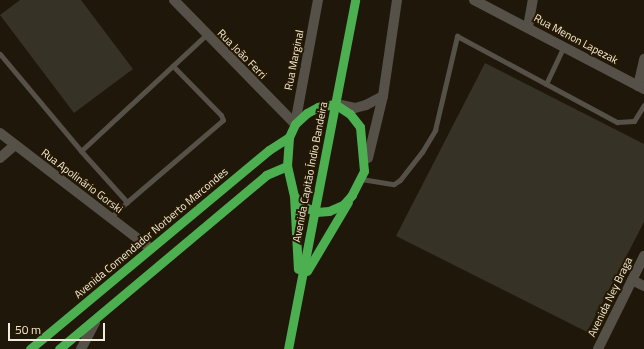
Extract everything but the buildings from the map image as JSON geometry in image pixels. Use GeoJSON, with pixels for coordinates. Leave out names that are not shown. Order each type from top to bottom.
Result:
{"type":"FeatureCollection","features":[{"type":"Feature","properties":{"kind":"street","name":"Rua João Ferri"},"geometry":{"type":"LineString","coordinates":[[174,0],[206,35],[294,124]]}},
{"type":"Feature","properties":{"kind":"street","name":"Rua Marginal"},"geometry":{"type":"LineString","coordinates":[[294,124],[318,0]]}},
{"type":"Feature","properties":{"kind":"street","name":"Avenida Capitão Índio Bandeira"},"geometry":{"type":"LineString","coordinates":[[288,349],[300,282],[316,212],[355,0]]}},
{"type":"Feature","properties":{"kind":"street"},"geometry":{"type":"LineString","coordinates":[[300,282],[352,195],[362,175],[383,96],[398,0]]}},
{"type":"Feature","properties":{"kind":"street","name":"Rua Menon Lapezak"},"geometry":{"type":"LineString","coordinates":[[474,0],[641,87]]}},
{"type":"Feature","properties":{"kind":"street"},"geometry":{"type":"LineString","coordinates":[[528,27],[533,0]]}},
{"type":"Feature","properties":{"kind":"street"},"geometry":{"type":"LineString","coordinates":[[641,87],[644,59]]}},
{"type":"Feature","properties":{"kind":"street"},"geometry":{"type":"LineString","coordinates":[[300,282],[294,196],[287,166],[289,137],[294,124],[318,107],[335,104],[355,108],[366,105],[383,96]]}},
{"type":"Feature","properties":{"kind":"street"},"geometry":{"type":"LineString","coordinates":[[335,104],[350,114],[360,127],[364,149],[362,175]]}},
{"type":"Feature","properties":{"kind":"street","name":"Rua Apolinário Gorski"},"geometry":{"type":"LineString","coordinates":[[0,133],[150,248]]}},
{"type":"Feature","properties":{"kind":"street","name":"Avenida Comendador Norberto Marcondes"},"geometry":{"type":"LineString","coordinates":[[30,349],[269,150],[289,137]]}},
{"type":"Feature","properties":{"kind":"street"},"geometry":{"type":"LineString","coordinates":[[0,158],[15,145]]}},
{"type":"Feature","properties":{"kind":"street"},"geometry":{"type":"LineString","coordinates":[[59,349],[266,175],[287,166]]}},
{"type":"Feature","properties":{"kind":"street"},"geometry":{"type":"LineString","coordinates":[[294,196],[303,206],[316,212],[329,211],[343,205],[352,195]]}},
{"type":"Feature","properties":{"kind":"street","name":"Avenida Ney Braga"},"geometry":{"type":"LineString","coordinates":[[598,349],[644,256]]}},
{"type":"Feature","properties":{"kind":"street"},"geometry":{"type":"LineString","coordinates":[[632,280],[644,286]]}},
{"type":"Feature","properties":{"kind":"street"},"geometry":{"type":"LineString","coordinates":[[81,349],[98,317]]}},
{"type":"Feature","properties":{"kind":"lane"},"geometry":{"type":"LineString","coordinates":[[81,151],[206,35]]}},
{"type":"Feature","properties":{"kind":"lane"},"geometry":{"type":"LineString","coordinates":[[362,175],[394,184],[400,180],[422,152],[435,130],[457,36],[617,122],[634,121],[644,105]]}},
{"type":"Feature","properties":{"kind":"lane"},"geometry":{"type":"LineString","coordinates":[[546,84],[564,46]]}},
{"type":"Feature","properties":{"kind":"lane"},"geometry":{"type":"LineString","coordinates":[[0,54],[81,151],[127,202]]}},
{"type":"Feature","properties":{"kind":"lane"},"geometry":{"type":"LineString","coordinates":[[110,218],[223,120],[221,115],[173,66]]}},
{"type":"Feature","properties":{"kind":"traffic: fast"},"geometry":{"type":"LineString","coordinates":[[288,349],[355,0]]}},
{"type":"Feature","properties":{"kind":"traffic: fast"},"geometry":{"type":"LineString","coordinates":[[335,104],[350,114],[360,127],[364,171],[352,195],[343,205],[329,211],[316,212],[303,206],[294,196],[287,166],[289,137],[295,124],[307,113],[318,107],[335,104]]}},
{"type":"Feature","properties":{"kind":"traffic: fast"},"geometry":{"type":"LineString","coordinates":[[30,349],[269,150],[289,137]]}},
{"type":"Feature","properties":{"kind":"traffic: fast"},"geometry":{"type":"LineString","coordinates":[[59,349],[266,175],[287,166]]}},
{"type":"Feature","properties":{"kind":"traffic: fast"},"geometry":{"type":"LineString","coordinates":[[294,196],[298,269]]}},
{"type":"Feature","properties":{"kind":"traffic: fast"},"geometry":{"type":"LineString","coordinates":[[307,271],[348,202]]}}]}
